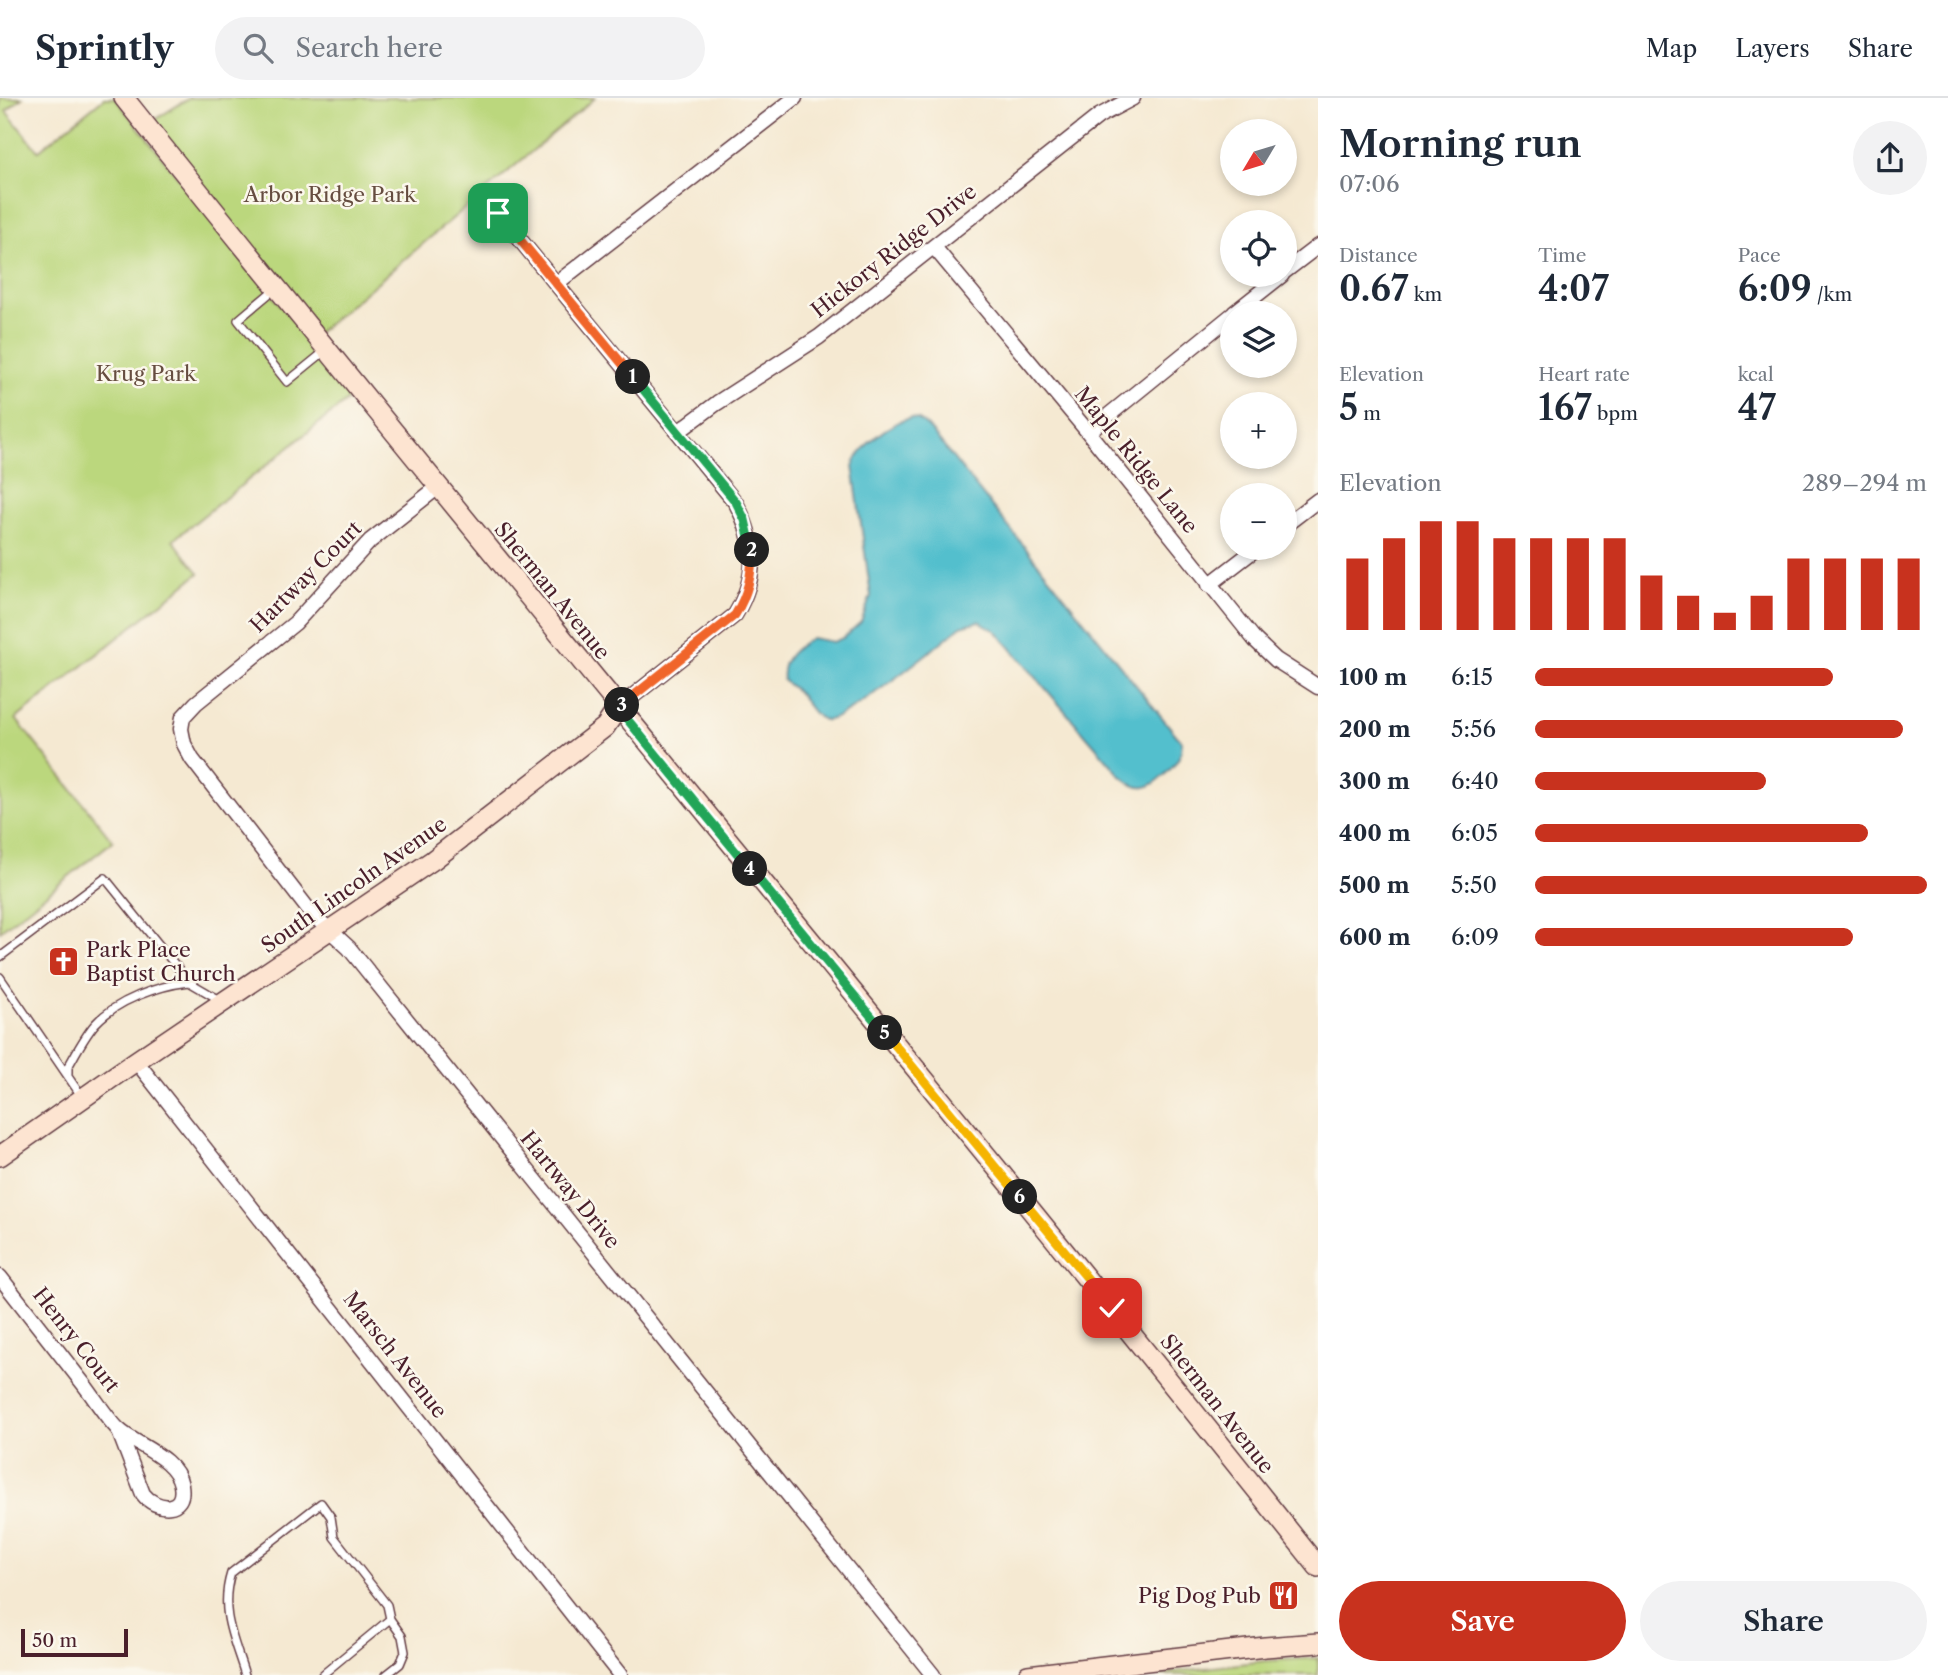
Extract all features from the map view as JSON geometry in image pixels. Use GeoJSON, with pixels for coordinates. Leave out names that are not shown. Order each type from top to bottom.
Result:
{"type":"FeatureCollection","features":[{"type":"Feature","properties":{"kind":"street","name":"Sherman Avenue"},"geometry":{"type":"LineString","coordinates":[[124,98],[618,708],[1112,1308],[1318,1567]]}},
{"type":"Feature","properties":{"kind":"street"},"geometry":{"type":"LineString","coordinates":[[557,284],[795,98]]}},
{"type":"Feature","properties":{"kind":"street","name":"Hickory Ridge Drive"},"geometry":{"type":"LineString","coordinates":[[678,432],[819,337],[1098,117],[1133,98]]}},
{"type":"Feature","properties":{"kind":"street"},"geometry":{"type":"LineString","coordinates":[[498,213],[736,502],[750,534],[752,572],[746,597],[735,615],[618,708]]}},
{"type":"Feature","properties":{"kind":"street"},"geometry":{"type":"LineString","coordinates":[[1297,263],[1318,246]]}},
{"type":"Feature","properties":{"kind":"street","name":"Maple Ridge Lane"},"geometry":{"type":"LineString","coordinates":[[934,247],[1088,432],[1209,585],[1265,649],[1318,687]]}},
{"type":"Feature","properties":{"kind":"street"},"geometry":{"type":"LineString","coordinates":[[1249,301],[1267,287]]}},
{"type":"Feature","properties":{"kind":"street"},"geometry":{"type":"LineString","coordinates":[[1088,432],[1220,325]]}},
{"type":"Feature","properties":{"kind":"street","name":"Hartway Court"},"geometry":{"type":"LineString","coordinates":[[181,729],[183,717],[197,703],[295,623],[356,554],[438,487]]}},
{"type":"Feature","properties":{"kind":"street"},"geometry":{"type":"LineString","coordinates":[[1297,516],[1318,500]]}},
{"type":"Feature","properties":{"kind":"street"},"geometry":{"type":"LineString","coordinates":[[1209,585],[1241,560]]}},
{"type":"Feature","properties":{"kind":"street","name":"South Lincoln Avenue"},"geometry":{"type":"LineString","coordinates":[[0,1156],[136,1060],[433,860],[605,727],[618,708]]}},
{"type":"Feature","properties":{"kind":"street","name":"Hartway Drive"},"geometry":{"type":"LineString","coordinates":[[181,729],[184,744],[192,759],[312,914],[349,948],[933,1675]]}},
{"type":"Feature","properties":{"kind":"street","name":"Marsch Avenue"},"geometry":{"type":"LineString","coordinates":[[136,1060],[620,1675]]}},
{"type":"Feature","properties":{"kind":"street","name":"Henry Court"},"geometry":{"type":"LineString","coordinates":[[0,1277],[118,1429],[173,1469],[181,1484],[180,1498],[176,1503],[166,1507],[149,1502],[143,1494],[118,1429]]}},
{"type":"Feature","properties":{"kind":"street"},"geometry":{"type":"LineString","coordinates":[[1028,1675],[1318,1643]]}},
{"type":"Feature","properties":{"kind":"lane"},"geometry":{"type":"LineString","coordinates":[[276,288],[238,320],[287,382],[327,350]]}},
{"type":"Feature","properties":{"kind":"lane"},"geometry":{"type":"LineString","coordinates":[[0,957],[104,878],[189,982],[224,1002]]}},
{"type":"Feature","properties":{"kind":"lane"},"geometry":{"type":"LineString","coordinates":[[0,977],[83,1098]]}},
{"type":"Feature","properties":{"kind":"lane"},"geometry":{"type":"LineString","coordinates":[[68,1074],[68,1067],[93,1027],[106,1013],[168,984],[189,982]]}},
{"type":"Feature","properties":{"kind":"lane"},"geometry":{"type":"LineString","coordinates":[[245,1675],[226,1613],[226,1590],[232,1573],[321,1503],[331,1517],[334,1537],[387,1605],[390,1619],[402,1636],[405,1652],[400,1664],[386,1675]]}},
{"type":"Feature","properties":{"kind":"lane"},"geometry":{"type":"LineString","coordinates":[[322,1675],[390,1619]]}},
{"type":"Feature","properties":{"kind":"green space","name":"Krug Park"},"geometry":{"type":"Polygon","coordinates":[[[0,98],[22,98],[6,111],[38,151],[104,98],[115,98],[353,396],[173,540],[199,573],[16,719],[113,841],[0,931],[0,98]]]}},
{"type":"Feature","properties":{"kind":"green space","name":"Arbor Ridge Park"},"geometry":{"type":"Polygon","coordinates":[[[189,98],[595,98],[315,335],[150,123],[189,98]]]}},
{"type":"Feature","properties":{"kind":"green space"},"geometry":{"type":"Polygon","coordinates":[[[1318,1658],[1318,1675],[1147,1675],[1264,1661],[1318,1658]]]}},
{"type":"Feature","properties":{"kind":"water"},"geometry":{"type":"Polygon","coordinates":[[[911,418],[928,427],[1181,741],[1177,761],[1155,783],[1139,787],[1121,776],[996,631],[979,621],[961,626],[893,680],[835,718],[825,720],[817,716],[783,680],[786,660],[799,646],[811,638],[833,642],[843,638],[861,622],[871,596],[853,466],[862,450],[877,436],[911,418]]]}},
{"type":"Feature","properties":{"kind":"place","name":"Park Place Baptist Church"},"geometry":{"type":"Point","coordinates":[63,962]}},
{"type":"Feature","properties":{"kind":"place","name":"Pig Dog Pub"},"geometry":{"type":"Point","coordinates":[1284,1596]}},
{"type":"Feature","properties":{"kind":"route"},"geometry":{"type":"LineString","coordinates":[[498,213],[736,502],[750,534],[752,572],[746,597],[735,615],[618,708],[1112,1308]]}}]}
